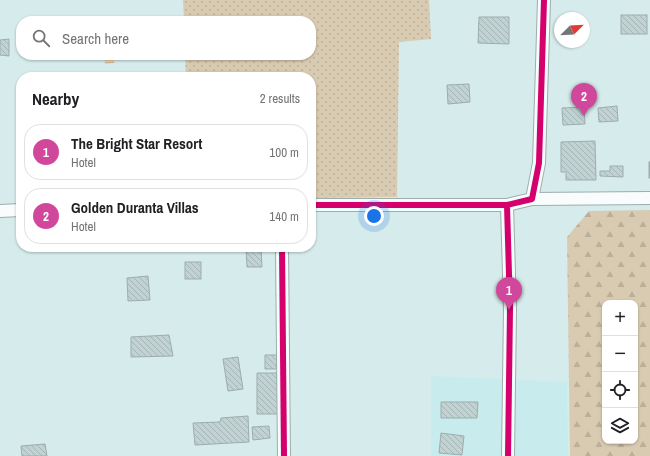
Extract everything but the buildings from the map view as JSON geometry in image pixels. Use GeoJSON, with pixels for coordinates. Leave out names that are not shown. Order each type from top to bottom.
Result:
{"type":"FeatureCollection","features":[{"type":"Feature","properties":{"kind":"street"},"geometry":{"type":"LineString","coordinates":[[532,199],[539,163],[544,0]]}},
{"type":"Feature","properties":{"kind":"street"},"geometry":{"type":"LineString","coordinates":[[316,205],[507,205],[532,199],[650,198]]}},
{"type":"Feature","properties":{"kind":"street"},"geometry":{"type":"LineString","coordinates":[[507,205],[510,309],[508,456]]}},
{"type":"Feature","properties":{"kind":"street"},"geometry":{"type":"LineString","coordinates":[[0,211],[16,210]]}},
{"type":"Feature","properties":{"kind":"street"},"geometry":{"type":"LineString","coordinates":[[282,252],[284,456]]}},
{"type":"Feature","properties":{"kind":"shaded area"},"geometry":{"type":"Polygon","coordinates":[[[105,60],[115,60],[114,63],[105,64],[105,60]]]}},
{"type":"Feature","properties":{"kind":"shaded area"},"geometry":{"type":"Polygon","coordinates":[[[431,376],[567,382],[568,456],[431,456],[431,376]]]}},
{"type":"Feature","properties":{"kind":"green space"},"geometry":{"type":"Polygon","coordinates":[[[183,0],[429,0],[431,39],[399,42],[397,197],[316,198],[316,72],[186,72],[185,60],[316,60],[316,16],[184,16],[183,0]]]}},
{"type":"Feature","properties":{"kind":"green space"},"geometry":{"type":"Polygon","coordinates":[[[650,210],[650,456],[570,456],[567,237],[589,211],[650,210]]]}},
{"type":"Feature","properties":{"kind":"cycle path"},"geometry":{"type":"LineString","coordinates":[[508,456],[510,309],[507,205],[532,199],[539,163],[544,0]]}},
{"type":"Feature","properties":{"kind":"cycle path"},"geometry":{"type":"LineString","coordinates":[[316,205],[507,205]]}},
{"type":"Feature","properties":{"kind":"cycle path"},"geometry":{"type":"LineString","coordinates":[[282,252],[284,456]]}},
{"type":"Feature","properties":{"kind":"place","name":"Golden Duranta Villas"},"geometry":{"type":"Point","coordinates":[584,116]}},
{"type":"Feature","properties":{"kind":"place","name":"The Bright Star Resort"},"geometry":{"type":"Point","coordinates":[509,310]}}]}
